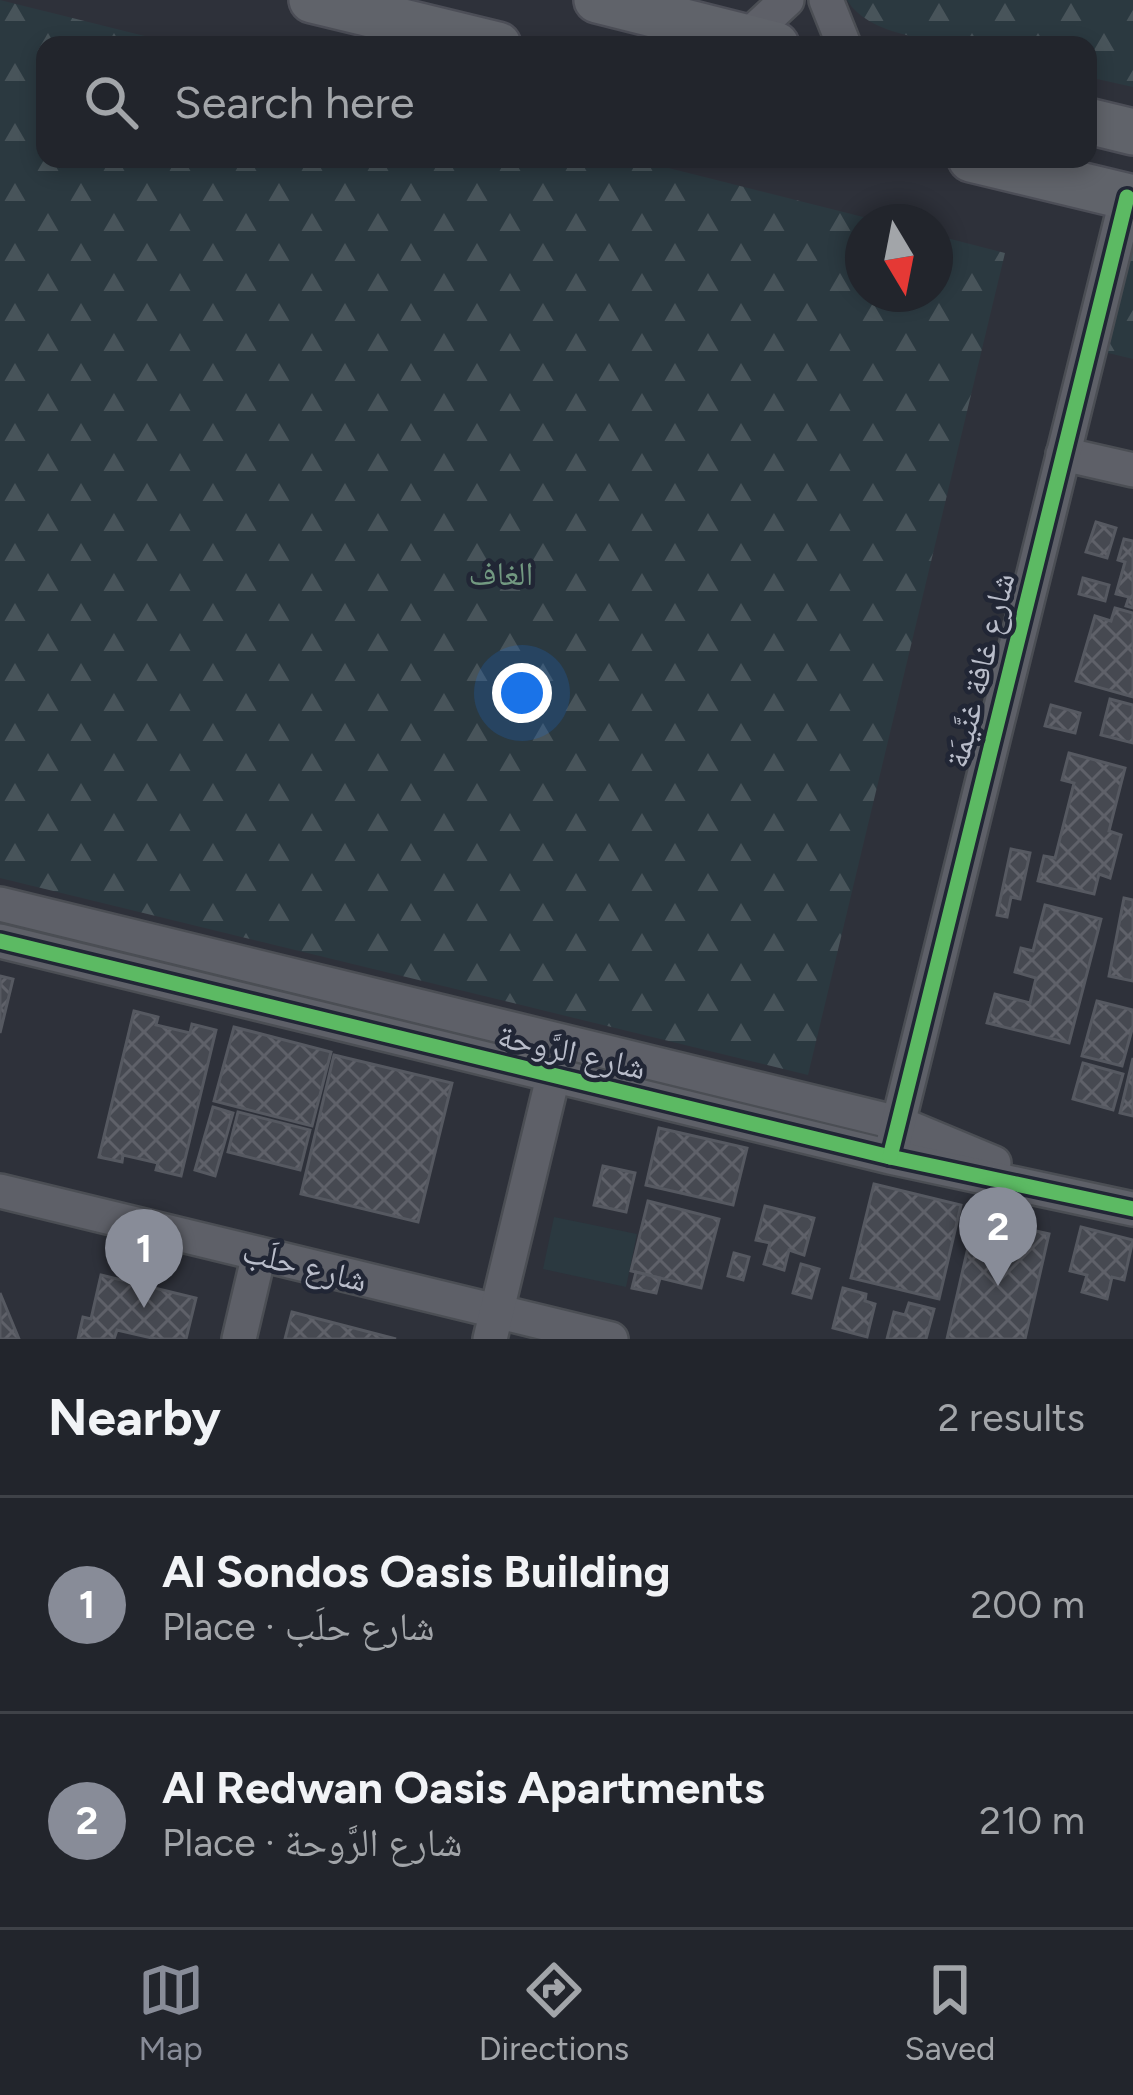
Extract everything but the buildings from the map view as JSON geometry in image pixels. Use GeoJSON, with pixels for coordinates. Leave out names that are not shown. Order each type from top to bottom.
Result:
{"type":"FeatureCollection","features":[{"type":"Feature","properties":{"kind":"main road"},"geometry":{"type":"LineString","coordinates":[[312,0],[461,36]]}},
{"type":"Feature","properties":{"kind":"main road"},"geometry":{"type":"LineString","coordinates":[[597,0],[738,36]]}},
{"type":"Feature","properties":{"kind":"main road"},"geometry":{"type":"LineString","coordinates":[[1097,123],[1133,132]]}},
{"type":"Feature","properties":{"kind":"main road"},"geometry":{"type":"LineString","coordinates":[[1009,168],[1130,197]]}},
{"type":"Feature","properties":{"kind":"street"},"geometry":{"type":"LineString","coordinates":[[765,36],[787,0]]}},
{"type":"Feature","properties":{"kind":"street"},"geometry":{"type":"LineString","coordinates":[[826,0],[840,36]]}},
{"type":"Feature","properties":{"kind":"street","name":"شارع غافة غنَّيمَة"},"geometry":{"type":"LineString","coordinates":[[890,1157],[1130,197]]}},
{"type":"Feature","properties":{"kind":"street"},"geometry":{"type":"LineString","coordinates":[[1064,454],[1133,470]]}},
{"type":"Feature","properties":{"kind":"street","name":"شارع الرَّوحة"},"geometry":{"type":"LineString","coordinates":[[0,904],[898,1123],[1062,1191]]}},
{"type":"Feature","properties":{"kind":"street","name":"شارع الرَّوحة"},"geometry":{"type":"LineString","coordinates":[[0,941],[890,1157],[1133,1209]]}},
{"type":"Feature","properties":{"kind":"street"},"geometry":{"type":"LineString","coordinates":[[494,1325],[553,1077]]}},
{"type":"Feature","properties":{"kind":"street","name":"شارع حلَب"},"geometry":{"type":"LineString","coordinates":[[0,1191],[259,1254],[494,1325],[611,1339]]}},
{"type":"Feature","properties":{"kind":"street"},"geometry":{"type":"LineString","coordinates":[[239,1339],[259,1254]]}},
{"type":"Feature","properties":{"kind":"green space","name":"الغاف"},"geometry":{"type":"Polygon","coordinates":[[[0,0],[145,36],[36,36],[36,168],[669,168],[845,212],[845,312],[953,312],[953,240],[1005,253],[808,1075],[0,878],[0,0]]]}},
{"type":"Feature","properties":{"kind":"green space"},"geometry":{"type":"Polygon","coordinates":[[[847,0],[1133,0],[1133,87],[1097,79],[1097,36],[914,36],[864,18],[847,0]]]}},
{"type":"Feature","properties":{"kind":"green space"},"geometry":{"type":"Polygon","coordinates":[[[1133,249],[1133,359],[1104,352],[1125,250],[1133,249]]]}},
{"type":"Feature","properties":{"kind":"green space"},"geometry":{"type":"Polygon","coordinates":[[[554,1217],[637,1234],[626,1287],[543,1269],[554,1217]]]}},
{"type":"Feature","properties":{"kind":"cycle path"},"geometry":{"type":"LineString","coordinates":[[890,1157],[1127,197]]}},
{"type":"Feature","properties":{"kind":"cycle path"},"geometry":{"type":"LineString","coordinates":[[0,941],[890,1157],[1133,1209]]}},
{"type":"Feature","properties":{"kind":"place","name":"Al Redwan Oasis Apartments"},"geometry":{"type":"Point","coordinates":[998,1286]}},
{"type":"Feature","properties":{"kind":"place","name":"Al Sondos Oasis Building"},"geometry":{"type":"Point","coordinates":[144,1308]}}]}
